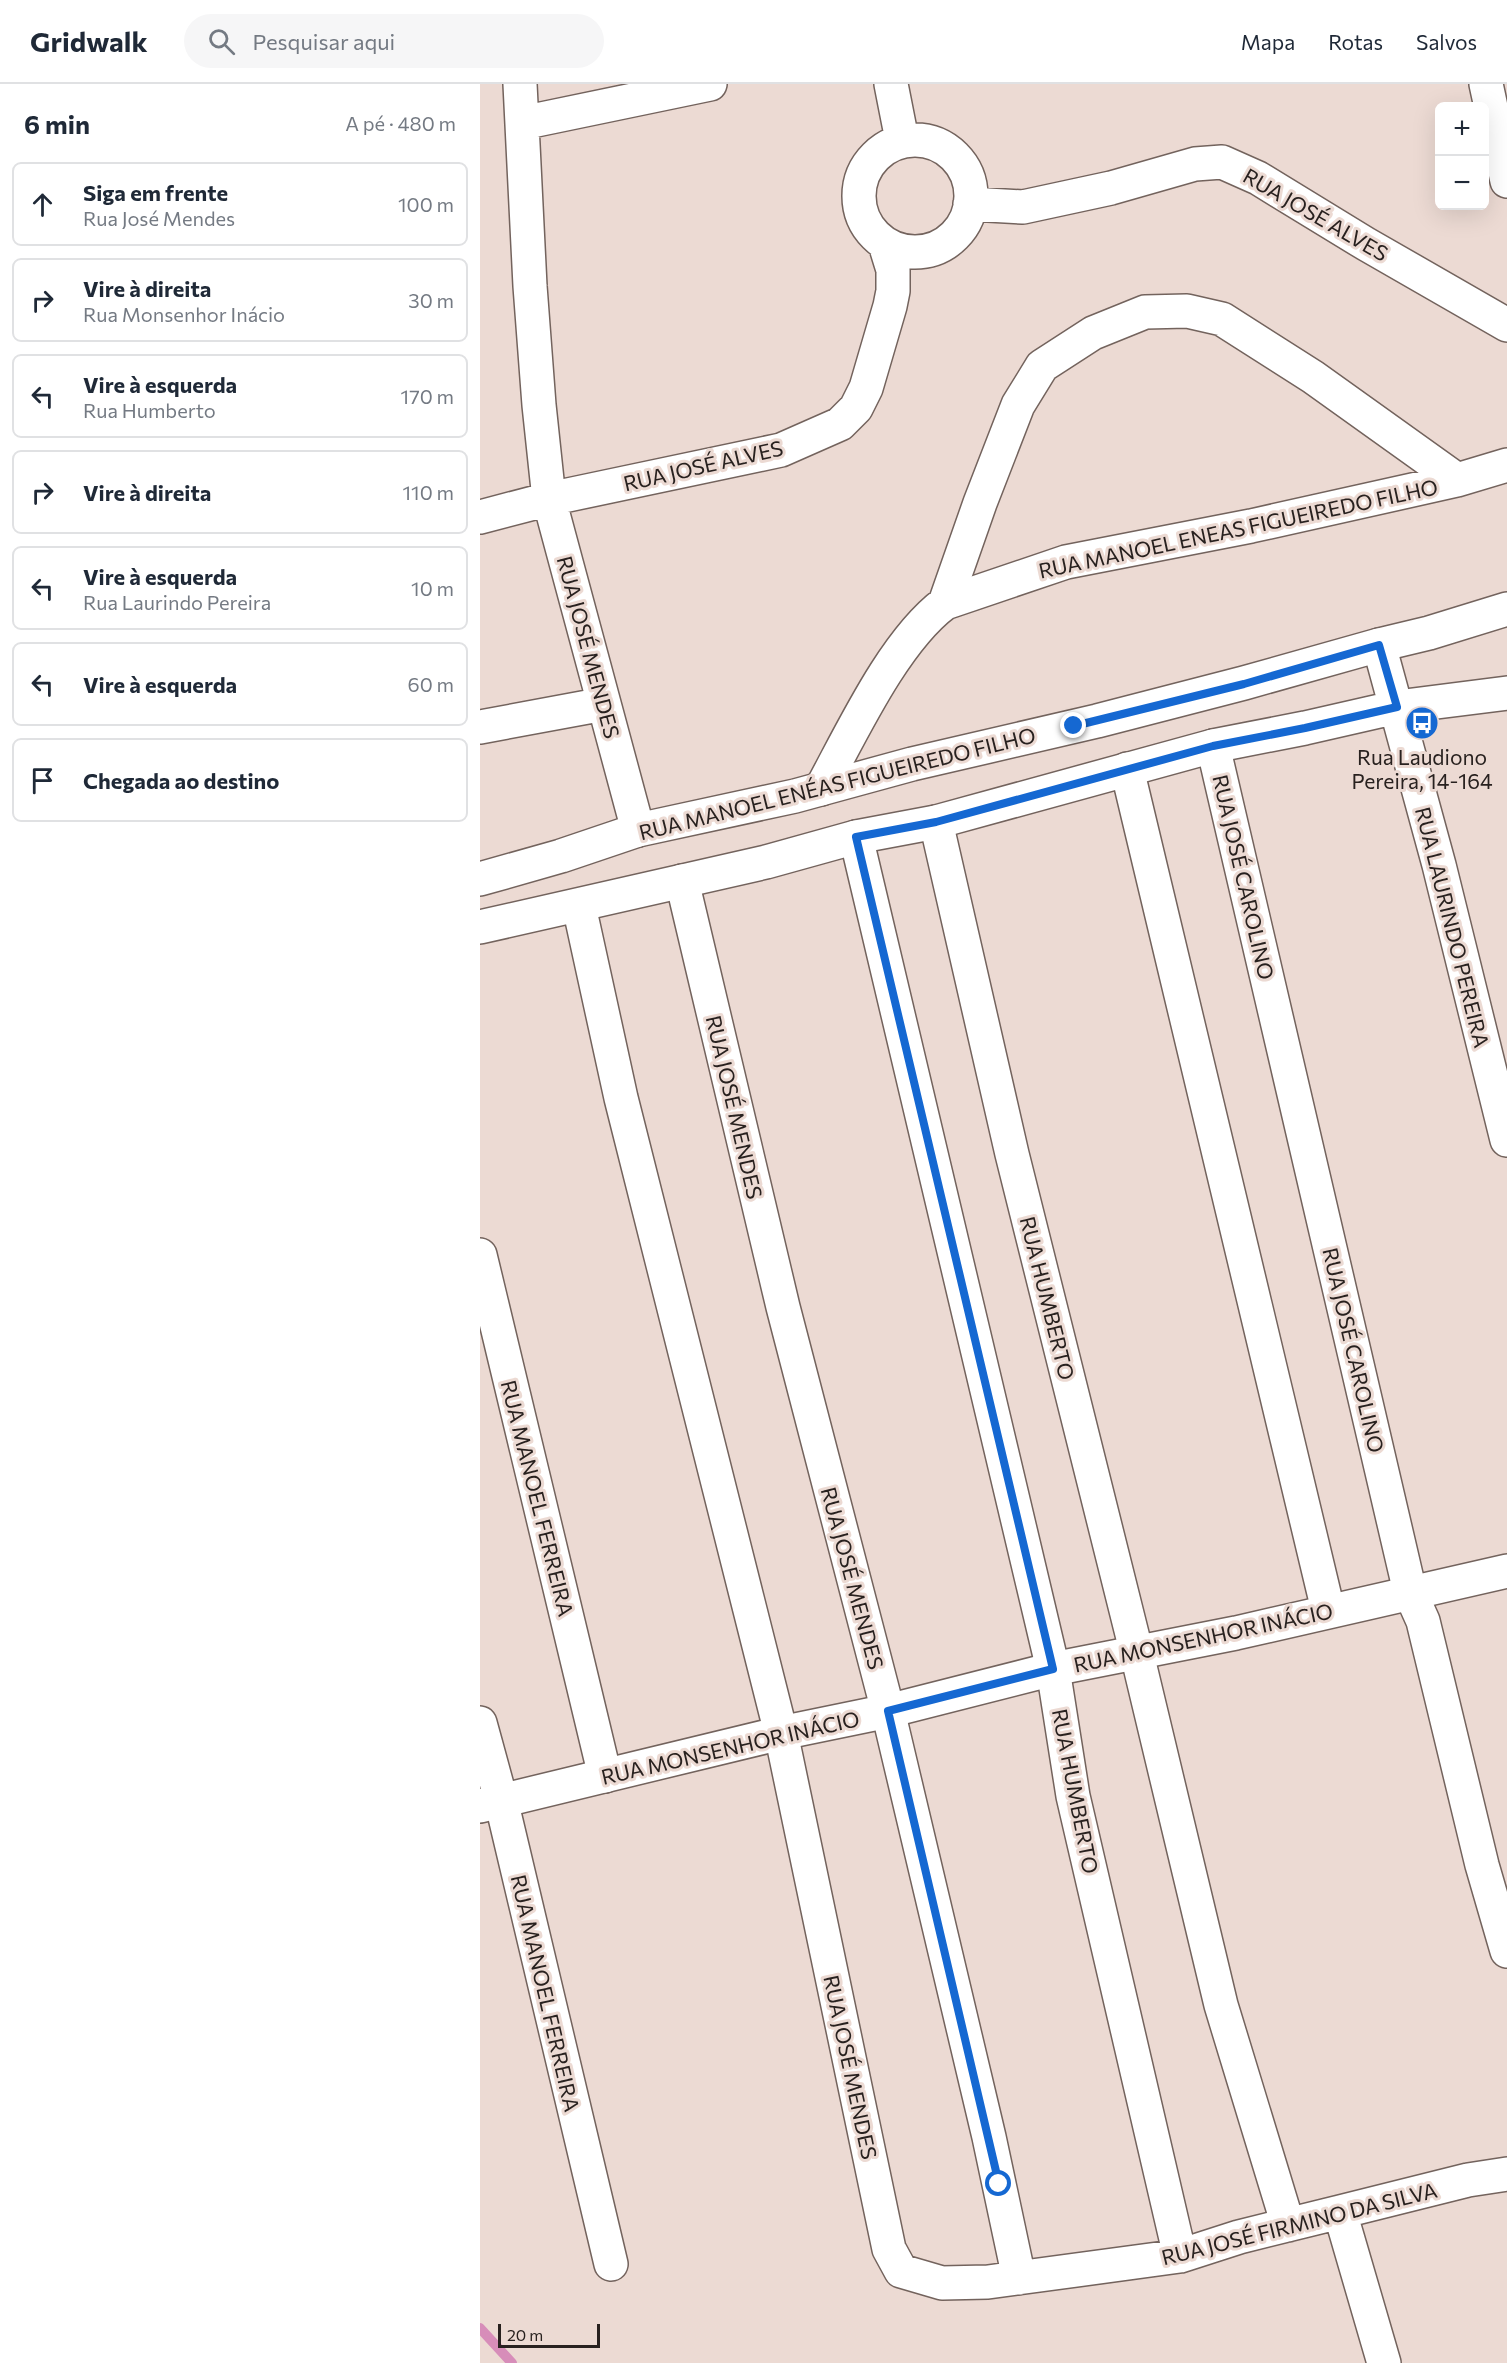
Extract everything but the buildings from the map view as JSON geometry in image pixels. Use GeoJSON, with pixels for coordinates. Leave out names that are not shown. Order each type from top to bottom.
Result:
{"type":"FeatureCollection","features":[{"type":"Feature","properties":{"kind":"street","name":"RUA JOSÉ MENDES"},"geometry":{"type":"LineString","coordinates":[[520,84],[530,286],[549,499],[638,831]]}},
{"type":"Feature","properties":{"kind":"street"},"geometry":{"type":"LineString","coordinates":[[522,123],[710,84]]}},
{"type":"Feature","properties":{"kind":"street"},"geometry":{"type":"LineString","coordinates":[[891,84],[902,140]]}},
{"type":"Feature","properties":{"kind":"street"},"geometry":{"type":"LineString","coordinates":[[1486,84],[1507,180]]}},
{"type":"Feature","properties":{"kind":"street"},"geometry":{"type":"LineString","coordinates":[[924,139],[945,147],[961,162],[970,182],[970,204],[963,225],[948,242],[928,250],[906,252],[885,244],[869,229],[860,208],[859,186],[867,166],[882,150],[902,140],[924,139]]}},
{"type":"Feature","properties":{"kind":"street","name":"RUA JOSÉ ALVES"},"geometry":{"type":"LineString","coordinates":[[970,204],[1023,207],[1111,188],[1195,164],[1222,162],[1258,178],[1366,244],[1507,325]]}},
{"type":"Feature","properties":{"kind":"street","name":"RUA JOSÉ ALVES"},"geometry":{"type":"LineString","coordinates":[[480,517],[549,499],[781,450],[840,424],[856,408],[866,388],[887,316],[893,291],[893,270],[885,244]]}},
{"type":"Feature","properties":{"kind":"street"},"geometry":{"type":"LineString","coordinates":[[945,603],[1018,405],[1042,366],[1093,333],[1144,312],[1187,311],[1222,320],[1313,377],[1457,480]]}},
{"type":"Feature","properties":{"kind":"street","name":"RUA MANOEL ENEAS FIGUEIREDO FILHO"},"geometry":{"type":"LineString","coordinates":[[821,789],[887,673],[930,614],[945,603],[1066,562],[1251,526],[1457,480],[1507,465]]}},
{"type":"Feature","properties":{"kind":"street","name":"RUA MANOEL ENÉAS FIGUEIREDO FILHO"},"geometry":{"type":"LineString","coordinates":[[480,879],[638,831],[821,789],[912,764],[1244,684],[1379,645],[1457,626],[1507,609]]}},
{"type":"Feature","properties":{"kind":"street","name":"RUA LAURINDO PEREIRA"},"geometry":{"type":"LineString","coordinates":[[1379,645],[1439,865],[1507,1140]]}},
{"type":"Feature","properties":{"kind":"street"},"geometry":{"type":"LineString","coordinates":[[480,927],[766,862],[856,837],[936,822],[1213,746],[1397,707],[1507,693]]}},
{"type":"Feature","properties":{"kind":"street"},"geometry":{"type":"LineString","coordinates":[[480,727],[604,704]]}},
{"type":"Feature","properties":{"kind":"street","name":"RUA JOSÉ CAROLINO"},"geometry":{"type":"LineString","coordinates":[[1213,746],[1410,1592],[1424,1621],[1482,1866],[1507,1951]]}},
{"type":"Feature","properties":{"kind":"street"},"geometry":{"type":"LineString","coordinates":[[1127,769],[1328,1610]]}},
{"type":"Feature","properties":{"kind":"street","name":"RUA HUMBERTO"},"geometry":{"type":"LineString","coordinates":[[936,822],[1012,1154],[1137,1654],[1221,2005],[1288,2225]]}},
{"type":"Feature","properties":{"kind":"street","name":"RUA HUMBERTO"},"geometry":{"type":"LineString","coordinates":[[856,837],[1053,1669],[1073,1796],[1180,2256]]}},
{"type":"Feature","properties":{"kind":"street","name":"RUA JOSÉ MENDES"},"geometry":{"type":"LineString","coordinates":[[682,881],[783,1306],[888,1711],[989,2137],[1019,2278]]}},
{"type":"Feature","properties":{"kind":"street","name":"RUA JOSÉ MENDES"},"geometry":{"type":"LineString","coordinates":[[579,906],[621,1098],[781,1733],[890,2249]]}},
{"type":"Feature","properties":{"kind":"street","name":"RUA MANOEL FERREIRA"},"geometry":{"type":"LineString","coordinates":[[480,1256],[605,1776]]}},
{"type":"Feature","properties":{"kind":"street","name":"RUA MONSENHOR INÁCIO"},"geometry":{"type":"LineString","coordinates":[[491,1803],[781,1733],[888,1711],[1053,1669],[1236,1633],[1328,1610],[1507,1571]]}},
{"type":"Feature","properties":{"kind":"street","name":"RUA MANOEL FERREIRA"},"geometry":{"type":"LineString","coordinates":[[480,1723],[491,1803],[610,2264]]}},
{"type":"Feature","properties":{"kind":"street","name":"RUA JOSÉ FIRMINO DA SILVA"},"geometry":{"type":"LineString","coordinates":[[890,2249],[901,2271],[942,2283],[988,2282],[1180,2256],[1239,2237],[1340,2211],[1468,2180],[1507,2174]]}},
{"type":"Feature","properties":{"kind":"street"},"geometry":{"type":"LineString","coordinates":[[1340,2211],[1384,2363]]}},
{"type":"Feature","properties":{"kind":"waterway"},"geometry":{"type":"LineString","coordinates":[[480,2328],[512,2363]]}},
{"type":"Feature","properties":{"kind":"place","name":"Rua Laudiono Pereira, 14-164"},"geometry":{"type":"Point","coordinates":[1422,723]}},
{"type":"Feature","properties":{"kind":"route"},"geometry":{"type":"LineString","coordinates":[[999,2184],[888,1711],[1053,1669],[856,837],[936,822],[1213,746],[1397,707],[1379,645],[1244,684],[1074,726]]}}]}
